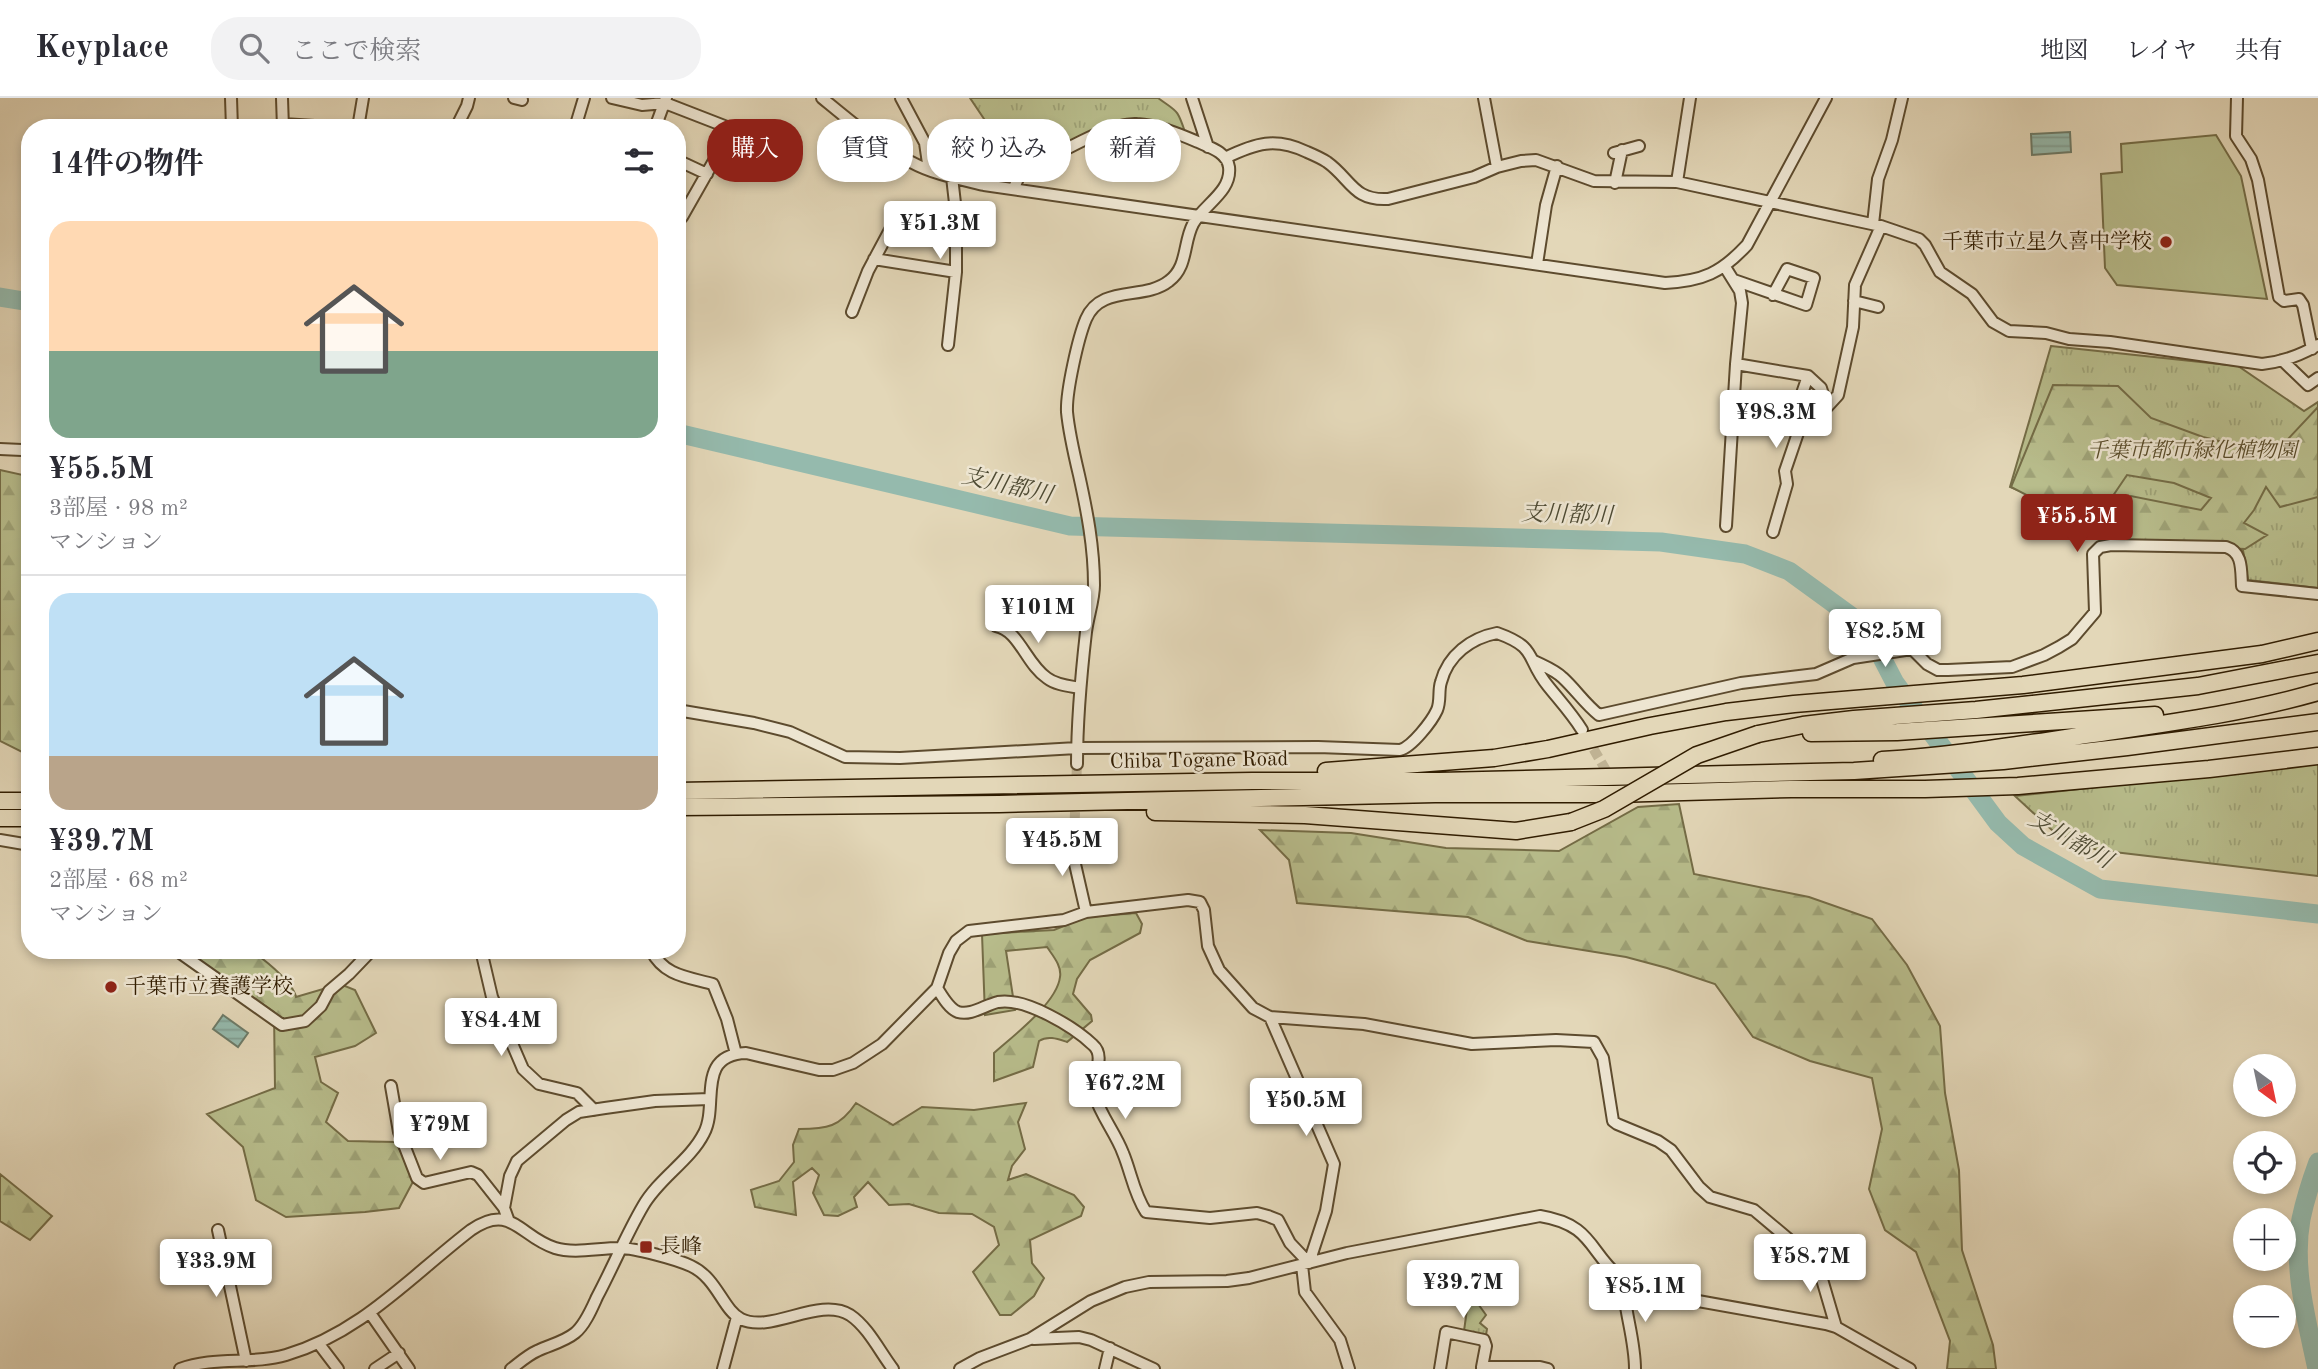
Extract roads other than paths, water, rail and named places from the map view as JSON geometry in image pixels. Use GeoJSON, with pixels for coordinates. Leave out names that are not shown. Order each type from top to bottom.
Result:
{"type":"FeatureCollection","features":[{"type":"Feature","properties":{"kind":"highway"},"geometry":{"type":"LineString","coordinates":[[1252,781],[1306,773],[1494,758],[1726,712],[1862,698],[1967,691],[2262,654],[2318,641]]}},
{"type":"Feature","properties":{"kind":"highway"},"geometry":{"type":"LineString","coordinates":[[999,804],[1065,812],[1305,815],[1516,831],[1571,822],[1604,809],[1697,755],[1758,734],[1829,722],[1976,710],[2197,686],[2318,663]]}},
{"type":"Feature","properties":{"kind":"highway"},"geometry":{"type":"LineString","coordinates":[[1909,763],[2225,713],[2318,692]]}},
{"type":"Feature","properties":{"kind":"highway"},"geometry":{"type":"LineString","coordinates":[[1758,734],[1896,732],[2318,702]]}},
{"type":"Feature","properties":{"kind":"highway"},"geometry":{"type":"LineString","coordinates":[[1909,763],[2003,761],[2318,722]]}},
{"type":"Feature","properties":{"kind":"highway"},"geometry":{"type":"LineString","coordinates":[[686,807],[1925,789],[2018,786],[2318,756]]}},
{"type":"Feature","properties":{"kind":"highway","name":"Chiba Tōgane Road"},"geometry":{"type":"LineString","coordinates":[[686,791],[1252,781],[1440,781],[1722,774],[1749,767],[1909,763]]}},
{"type":"Feature","properties":{"kind":"highway"},"geometry":{"type":"LineString","coordinates":[[0,801],[21,801]]}},
{"type":"Feature","properties":{"kind":"highway"},"geometry":{"type":"LineString","coordinates":[[0,818],[21,818]]}},
{"type":"Feature","properties":{"kind":"street"},"geometry":{"type":"LineString","coordinates":[[231,98],[232,119]]}},
{"type":"Feature","properties":{"kind":"street"},"geometry":{"type":"LineString","coordinates":[[282,98],[283,119]]}},
{"type":"Feature","properties":{"kind":"street"},"geometry":{"type":"LineString","coordinates":[[360,119],[363,98]]}},
{"type":"Feature","properties":{"kind":"street"},"geometry":{"type":"LineString","coordinates":[[460,119],[468,98]]}},
{"type":"Feature","properties":{"kind":"street"},"geometry":{"type":"LineString","coordinates":[[578,119],[584,98]]}},
{"type":"Feature","properties":{"kind":"street"},"geometry":{"type":"LineString","coordinates":[[612,98],[642,106],[666,100],[709,119]]}},
{"type":"Feature","properties":{"kind":"street"},"geometry":{"type":"LineString","coordinates":[[822,98],[883,146],[927,169]]}},
{"type":"Feature","properties":{"kind":"street"},"geometry":{"type":"LineString","coordinates":[[901,98],[925,143],[927,156]]}},
{"type":"Feature","properties":{"kind":"street"},"geometry":{"type":"LineString","coordinates":[[1192,98],[1208,146]]}},
{"type":"Feature","properties":{"kind":"street"},"geometry":{"type":"LineString","coordinates":[[1485,98],[1497,167]]}},
{"type":"Feature","properties":{"kind":"street"},"geometry":{"type":"LineString","coordinates":[[1677,182],[1690,98]]}},
{"type":"Feature","properties":{"kind":"street"},"geometry":{"type":"LineString","coordinates":[[972,182],[1665,283],[1699,279],[1713,274],[1725,267],[1747,245],[1826,98]]}},
{"type":"Feature","properties":{"kind":"street"},"geometry":{"type":"LineString","coordinates":[[1736,364],[1808,376],[1821,388],[1827,407],[1838,395],[1853,327],[1856,285],[1877,225],[1878,179],[1892,140],[1902,98]]}},
{"type":"Feature","properties":{"kind":"street"},"geometry":{"type":"LineString","coordinates":[[1225,158],[1263,143],[1286,144],[1327,162],[1358,192],[1377,200],[1388,200],[1475,177],[1497,167],[1536,160],[1594,181],[1677,182],[1877,225],[1919,239],[1940,272],[1972,294],[1993,323],[2009,331],[2046,333],[2069,339],[2262,363],[2282,360],[2315,347],[2299,299],[2284,301],[2279,297],[2258,180],[2250,159],[2236,136],[2237,98]]}},
{"type":"Feature","properties":{"kind":"street"},"geometry":{"type":"LineString","coordinates":[[659,119],[666,100]]}},
{"type":"Feature","properties":{"kind":"street"},"geometry":{"type":"LineString","coordinates":[[1014,188],[1019,176],[1030,168],[1118,126],[1138,124],[1155,127],[1208,146],[1225,158],[1229,167],[1223,190],[1192,226],[1179,272],[1169,282],[1157,288],[1101,301],[1091,310],[1085,321],[1073,369],[1067,410],[1092,545],[1094,589],[1087,621],[1080,688],[1077,764]]}},
{"type":"Feature","properties":{"kind":"street"},"geometry":{"type":"LineString","coordinates":[[1615,183],[1618,151],[1639,146]]}},
{"type":"Feature","properties":{"kind":"street"},"geometry":{"type":"LineString","coordinates":[[686,164],[707,174],[686,210]]}},
{"type":"Feature","properties":{"kind":"street"},"geometry":{"type":"LineString","coordinates":[[1536,264],[1546,205],[1557,166]]}},
{"type":"Feature","properties":{"kind":"street"},"geometry":{"type":"LineString","coordinates":[[948,345],[956,272],[953,182]]}},
{"type":"Feature","properties":{"kind":"street"},"geometry":{"type":"LineString","coordinates":[[852,312],[874,259],[900,211],[956,212]]}},
{"type":"Feature","properties":{"kind":"street"},"geometry":{"type":"LineString","coordinates":[[874,259],[956,272]]}},
{"type":"Feature","properties":{"kind":"street"},"geometry":{"type":"LineString","coordinates":[[1725,267],[1740,291],[1742,303],[1726,527]]}},
{"type":"Feature","properties":{"kind":"street"},"geometry":{"type":"LineString","coordinates":[[1734,280],[1773,295]]}},
{"type":"Feature","properties":{"kind":"street"},"geometry":{"type":"LineString","coordinates":[[1854,301],[1878,307]]}},
{"type":"Feature","properties":{"kind":"street"},"geometry":{"type":"LineString","coordinates":[[2282,360],[2308,385],[2318,378]]}},
{"type":"Feature","properties":{"kind":"street"},"geometry":{"type":"LineString","coordinates":[[1773,533],[1787,484],[1785,471],[1800,427],[1797,408],[1808,376]]}},
{"type":"Feature","properties":{"kind":"street"},"geometry":{"type":"LineString","coordinates":[[0,450],[21,450]]}},
{"type":"Feature","properties":{"kind":"street"},"geometry":{"type":"LineString","coordinates":[[1534,661],[1552,669],[1563,678],[1598,715],[1741,683],[1816,674],[1853,658],[1912,649],[1927,664],[1938,670],[2012,667],[2052,651],[2072,639],[2095,612],[2092,560],[2095,550],[2105,545],[2225,547],[2232,549],[2239,556],[2242,586],[2318,594]]}},
{"type":"Feature","properties":{"kind":"street"},"geometry":{"type":"LineString","coordinates":[[996,626],[1010,631],[1027,657],[1048,679],[1080,688]]}},
{"type":"Feature","properties":{"kind":"street"},"geometry":{"type":"LineString","coordinates":[[686,712],[790,732],[845,757],[900,758],[1077,748],[1406,749],[1437,710],[1441,682],[1460,651],[1471,640],[1497,633],[1521,644],[1531,654],[1548,687],[1567,707],[1582,730]]}},
{"type":"Feature","properties":{"kind":"street"},"geometry":{"type":"LineString","coordinates":[[1074,837],[1075,864],[1086,912]]}},
{"type":"Feature","properties":{"kind":"street"},"geometry":{"type":"LineString","coordinates":[[0,840],[21,844]]}},
{"type":"Feature","properties":{"kind":"street"},"geometry":{"type":"LineString","coordinates":[[510,1369],[535,1351],[577,1332],[649,1197],[704,1133],[708,1121],[713,1073],[726,1058],[746,1054],[808,1068],[833,1070],[853,1063],[882,1044],[937,988],[949,953],[956,941],[969,932],[1064,920],[1086,912],[1188,900],[1200,902],[1204,911],[1208,946],[1219,970],[1253,1008],[1270,1017],[1364,1024],[1472,1044],[1556,1040],[1594,1042],[1603,1058],[1613,1121],[1658,1141],[1671,1150],[1710,1197],[1754,1210],[1791,1241],[1814,1252],[1836,1327]]}},
{"type":"Feature","properties":{"kind":"street"},"geometry":{"type":"LineString","coordinates":[[189,959],[282,1025],[304,1021],[321,1006],[329,991],[363,959]]}},
{"type":"Feature","properties":{"kind":"street"},"geometry":{"type":"LineString","coordinates":[[483,959],[492,997],[523,1069],[539,1084],[577,1093],[594,1110]]}},
{"type":"Feature","properties":{"kind":"street"},"geometry":{"type":"LineString","coordinates":[[656,959],[664,968],[713,984],[727,1018],[736,1054]]}},
{"type":"Feature","properties":{"kind":"street"},"geometry":{"type":"LineString","coordinates":[[937,988],[954,1011],[962,1013],[1004,1002],[1014,1003],[1048,1013],[1094,1045],[1099,1057],[1093,1085],[1095,1097],[1123,1152],[1140,1204],[1146,1212],[1210,1218],[1257,1213],[1268,1216],[1278,1220],[1305,1264]]}},
{"type":"Feature","properties":{"kind":"street"},"geometry":{"type":"LineString","coordinates":[[1270,1017],[1334,1164],[1326,1211],[1305,1264],[1305,1292],[1340,1340],[1349,1369]]}},
{"type":"Feature","properties":{"kind":"street"},"geometry":{"type":"LineString","coordinates":[[391,1086],[399,1132],[417,1178],[424,1183],[471,1172],[478,1175],[506,1214],[554,1248],[622,1248],[690,1265],[712,1282],[737,1317],[759,1322],[822,1310],[842,1312],[861,1326],[893,1369]]}},
{"type":"Feature","properties":{"kind":"street"},"geometry":{"type":"LineString","coordinates":[[506,1214],[510,1175],[517,1161],[579,1112],[655,1101],[709,1099]]}},
{"type":"Feature","properties":{"kind":"street"},"geometry":{"type":"LineString","coordinates":[[180,1369],[217,1362],[275,1358],[331,1338],[370,1313],[480,1223],[506,1214]]}},
{"type":"Feature","properties":{"kind":"street"},"geometry":{"type":"LineString","coordinates":[[960,1369],[980,1358],[1030,1339],[1091,1300],[1125,1287],[1149,1282],[1227,1281],[1249,1278],[1416,1239],[1540,1216],[1564,1222],[1578,1230],[1623,1280],[1634,1288],[1836,1327],[1910,1369]]}},
{"type":"Feature","properties":{"kind":"street"},"geometry":{"type":"LineString","coordinates":[[218,1230],[246,1361]]}},
{"type":"Feature","properties":{"kind":"street"},"geometry":{"type":"LineString","coordinates":[[1623,1280],[1624,1304],[1635,1353],[1635,1369]]}},
{"type":"Feature","properties":{"kind":"street"},"geometry":{"type":"LineString","coordinates":[[370,1313],[410,1369]]}},
{"type":"Feature","properties":{"kind":"street"},"geometry":{"type":"LineString","coordinates":[[723,1369],[737,1317]]}},
{"type":"Feature","properties":{"kind":"street"},"geometry":{"type":"LineString","coordinates":[[1440,1369],[1446,1332],[1484,1340],[1486,1346],[1482,1368],[1548,1369]]}},
{"type":"Feature","properties":{"kind":"street"},"geometry":{"type":"LineString","coordinates":[[1030,1339],[1079,1337],[1154,1369]]}},
{"type":"Feature","properties":{"kind":"street"},"geometry":{"type":"LineString","coordinates":[[319,1343],[338,1369]]}},
{"type":"Feature","properties":{"kind":"street"},"geometry":{"type":"LineString","coordinates":[[1105,1369],[1110,1348]]}},
{"type":"Feature","properties":{"kind":"street"},"geometry":{"type":"LineString","coordinates":[[375,1369],[399,1353]]}},
{"type":"Feature","properties":{"kind":"water"},"geometry":{"type":"Polygon","coordinates":[[[2070,132],[2071,152],[2032,155],[2031,134],[2070,132]]]}},
{"type":"Feature","properties":{"kind":"water"},"geometry":{"type":"Polygon","coordinates":[[[223,1015],[248,1033],[238,1047],[213,1029],[223,1015]]]}},
{"type":"Feature","properties":{"kind":"waterway","name":"支川都川"},"geometry":{"type":"LineString","coordinates":[[0,297],[21,300]]}},
{"type":"Feature","properties":{"kind":"waterway","name":"支川都川"},"geometry":{"type":"LineString","coordinates":[[686,435],[1070,526],[1661,542],[1745,554],[1789,571],[1866,627],[1895,683],[1998,823],[2023,846],[2100,889],[2318,914]]}},
{"type":"Feature","properties":{"kind":"waterway"},"geometry":{"type":"LineString","coordinates":[[2317,1369],[2305,1314],[2298,1257],[2301,1219],[2318,1162]]}},
{"type":"Feature","properties":{"kind":"tunnel"},"geometry":{"type":"LineString","coordinates":[[1586,736],[1611,779]]}},
{"type":"Feature","properties":{"kind":"tunnel"},"geometry":{"type":"LineString","coordinates":[[1074,837],[1077,764]]}},
{"type":"Feature","properties":{"kind":"place","name":"千葉市立星久喜中学校"},"geometry":{"type":"Point","coordinates":[2166,242]}},
{"type":"Feature","properties":{"kind":"place","name":"千葉市立養護学校"},"geometry":{"type":"Point","coordinates":[111,987]}},
{"type":"Feature","properties":{"kind":"place","name":"長峰"},"geometry":{"type":"Point","coordinates":[646,1247]}},
{"type":"Feature","properties":{"kind":"park label","name":"千葉市都市緑化植物園"},"geometry":{"type":"Point","coordinates":[2192,451]}}]}
